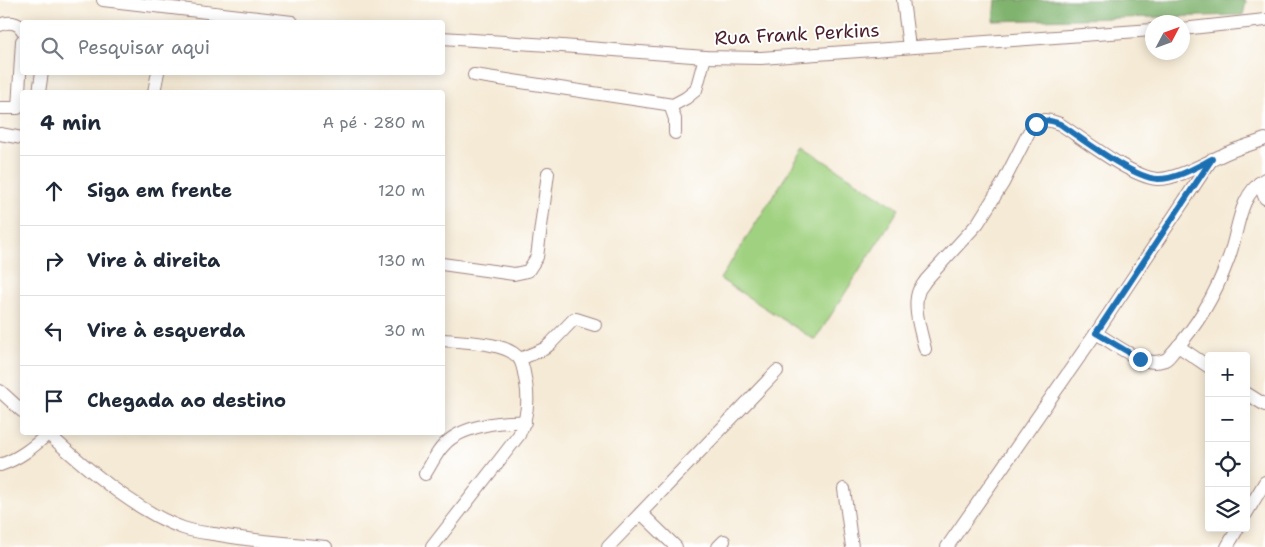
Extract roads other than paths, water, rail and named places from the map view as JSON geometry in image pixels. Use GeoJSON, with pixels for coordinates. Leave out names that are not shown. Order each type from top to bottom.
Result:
{"type":"FeatureCollection","features":[{"type":"Feature","properties":{"kind":"street"},"geometry":{"type":"LineString","coordinates":[[102,0],[275,20]]}},
{"type":"Feature","properties":{"kind":"street"},"geometry":{"type":"LineString","coordinates":[[903,0],[908,47]]}},
{"type":"Feature","properties":{"kind":"street"},"geometry":{"type":"LineString","coordinates":[[1190,28],[1265,20]]}},
{"type":"Feature","properties":{"kind":"street"},"geometry":{"type":"LineString","coordinates":[[0,25],[4,23],[20,26]]}},
{"type":"Feature","properties":{"kind":"street","name":"Rua Frank Perkins"},"geometry":{"type":"LineString","coordinates":[[445,38],[705,57],[761,58],[1145,30]]}},
{"type":"Feature","properties":{"kind":"street"},"geometry":{"type":"LineString","coordinates":[[474,75],[673,105],[696,90],[705,57]]}},
{"type":"Feature","properties":{"kind":"street"},"geometry":{"type":"LineString","coordinates":[[21,75],[21,90]]}},
{"type":"Feature","properties":{"kind":"street"},"geometry":{"type":"LineString","coordinates":[[40,90],[42,75]]}},
{"type":"Feature","properties":{"kind":"street"},"geometry":{"type":"LineString","coordinates":[[154,90],[157,75]]}},
{"type":"Feature","properties":{"kind":"street"},"geometry":{"type":"LineString","coordinates":[[670,105],[675,119],[675,133]]}},
{"type":"Feature","properties":{"kind":"street"},"geometry":{"type":"LineString","coordinates":[[0,108],[20,108]]}},
{"type":"Feature","properties":{"kind":"street"},"geometry":{"type":"LineString","coordinates":[[925,349],[917,314],[919,290],[978,223],[1003,182],[1029,132],[1036,124],[1044,120],[1060,124],[1118,163],[1157,179],[1174,176],[1265,139]]}},
{"type":"Feature","properties":{"kind":"street"},"geometry":{"type":"LineString","coordinates":[[0,134],[20,138]]}},
{"type":"Feature","properties":{"kind":"street"},"geometry":{"type":"LineString","coordinates":[[947,547],[1096,333],[1212,159]]}},
{"type":"Feature","properties":{"kind":"street"},"geometry":{"type":"LineString","coordinates":[[445,264],[514,274],[528,271],[537,257],[548,173]]}},
{"type":"Feature","properties":{"kind":"street"},"geometry":{"type":"LineString","coordinates":[[1096,333],[1140,359],[1154,362],[1165,360],[1178,346],[1194,323],[1219,282],[1230,258],[1248,196],[1262,181]]}},
{"type":"Feature","properties":{"kind":"street"},"geometry":{"type":"LineString","coordinates":[[1262,181],[1265,198]]}},
{"type":"Feature","properties":{"kind":"street"},"geometry":{"type":"LineString","coordinates":[[520,359],[544,349],[574,319],[596,325]]}},
{"type":"Feature","properties":{"kind":"street"},"geometry":{"type":"LineString","coordinates":[[432,547],[519,435],[525,422],[527,408],[523,369],[520,359],[512,352],[496,346],[445,340]]}},
{"type":"Feature","properties":{"kind":"street"},"geometry":{"type":"LineString","coordinates":[[1178,346],[1205,364]]}},
{"type":"Feature","properties":{"kind":"street"},"geometry":{"type":"LineString","coordinates":[[608,547],[777,371]]}},
{"type":"Feature","properties":{"kind":"street"},"geometry":{"type":"LineString","coordinates":[[0,391],[20,409]]}},
{"type":"Feature","properties":{"kind":"street"},"geometry":{"type":"LineString","coordinates":[[1250,396],[1265,406]]}},
{"type":"Feature","properties":{"kind":"street"},"geometry":{"type":"LineString","coordinates":[[425,474],[442,446],[452,437],[485,425],[506,421],[525,422]]}},
{"type":"Feature","properties":{"kind":"street"},"geometry":{"type":"LineString","coordinates":[[0,466],[22,456],[45,435]]}},
{"type":"Feature","properties":{"kind":"street"},"geometry":{"type":"LineString","coordinates":[[49,435],[129,500],[184,528],[248,540],[326,547]]}},
{"type":"Feature","properties":{"kind":"street"},"geometry":{"type":"LineString","coordinates":[[1250,507],[1265,482]]}},
{"type":"Feature","properties":{"kind":"street"},"geometry":{"type":"LineString","coordinates":[[844,489],[852,547]]}},
{"type":"Feature","properties":{"kind":"street"},"geometry":{"type":"LineString","coordinates":[[641,513],[676,547]]}},
{"type":"Feature","properties":{"kind":"street"},"geometry":{"type":"LineString","coordinates":[[1227,547],[1236,532]]}}]}
